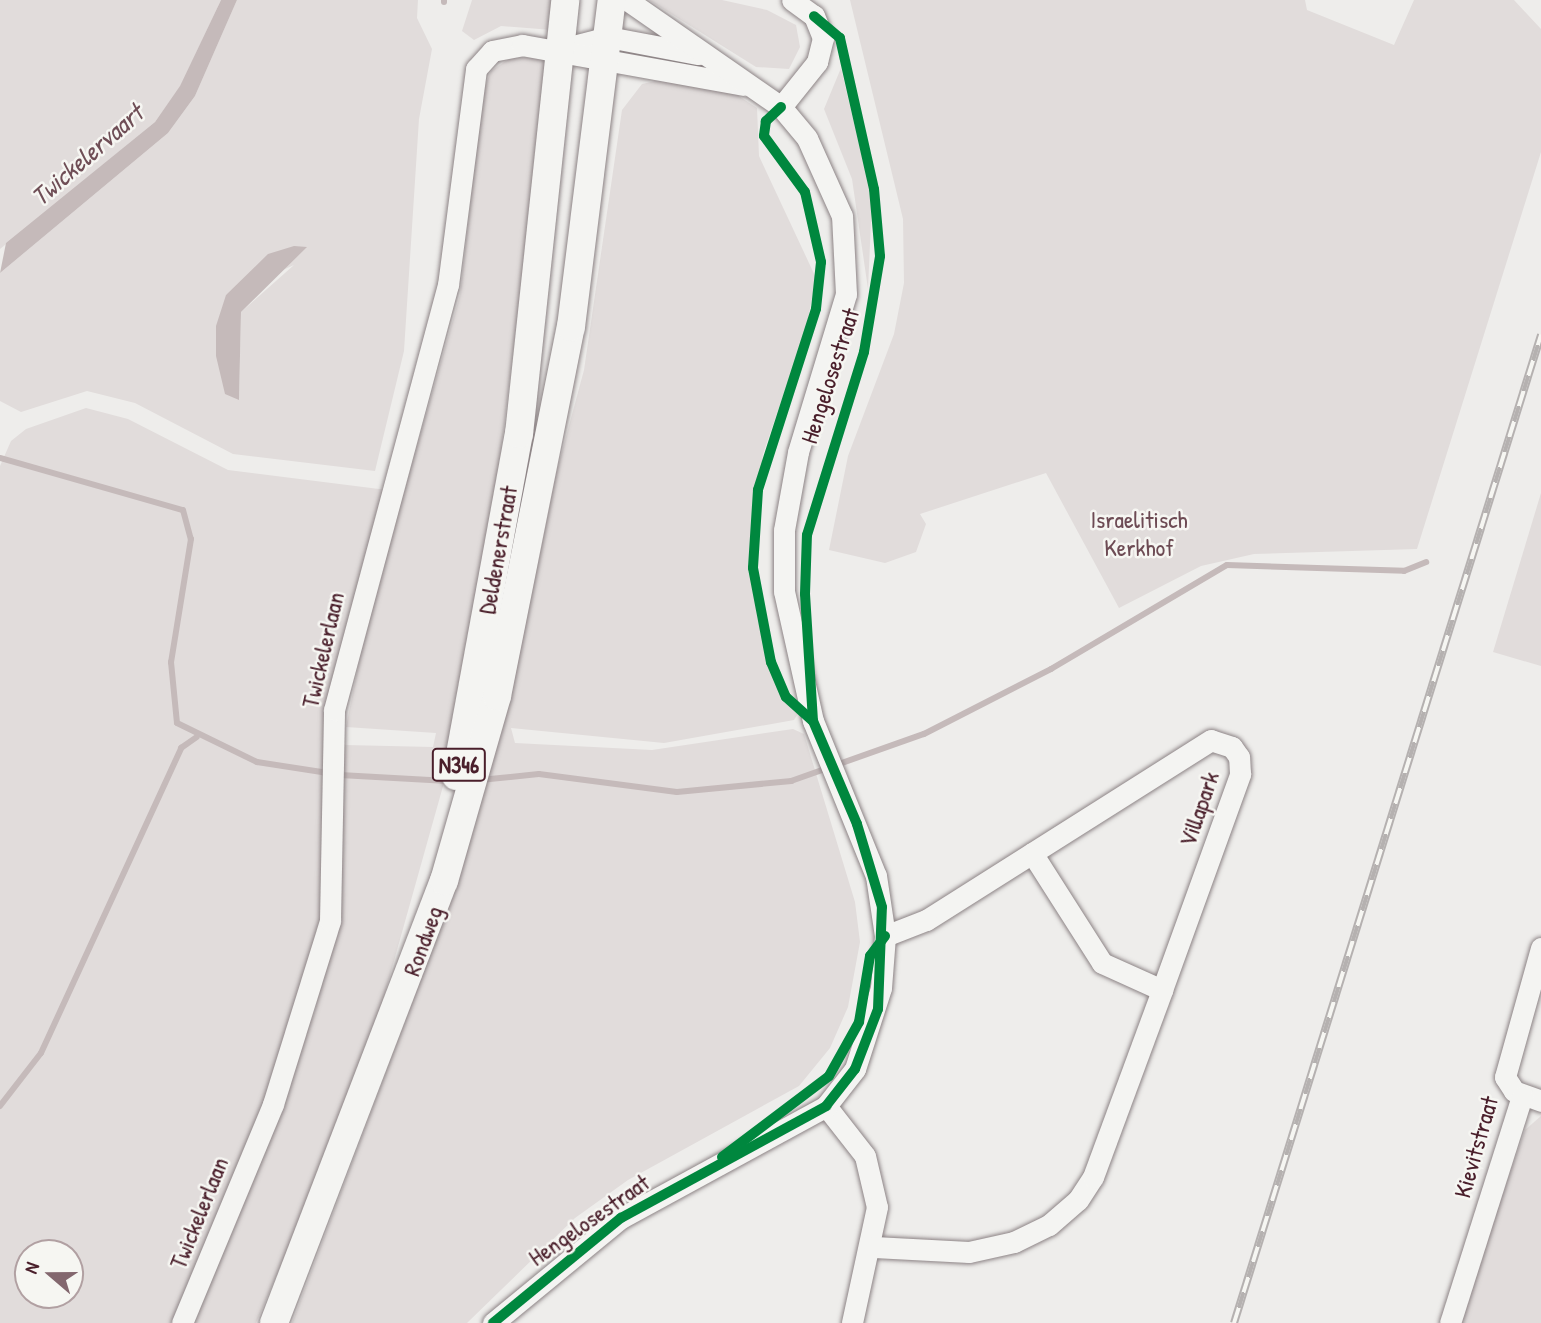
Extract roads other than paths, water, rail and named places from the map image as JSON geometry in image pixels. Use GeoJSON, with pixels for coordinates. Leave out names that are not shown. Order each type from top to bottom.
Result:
{"type":"FeatureCollection","features":[{"type":"Feature","properties":{"kind":"main road","name":"Deldenerstraat"},"geometry":{"type":"LineString","coordinates":[[368,1088],[462,756],[519,434],[565,0]]}},
{"type":"Feature","properties":{"kind":"main road","name":"Deldenerstraat"},"geometry":{"type":"LineString","coordinates":[[530,545],[571,327],[612,0]]}},
{"type":"Feature","properties":{"kind":"main road","name":"Rondweg"},"geometry":{"type":"LineString","coordinates":[[274,1323],[368,1088],[448,869],[530,545]]}},
{"type":"Feature","properties":{"kind":"street","name":"Hengelosestraat"},"geometry":{"type":"LineString","coordinates":[[493,1323],[621,1219],[826,1106],[855,1069],[873,1030],[885,936],[876,876],[813,721],[784,592],[788,499],[839,330],[848,260],[829,178],[781,107],[627,0]]}},
{"type":"Feature","properties":{"kind":"street"},"geometry":{"type":"LineString","coordinates":[[781,107],[817,62],[823,38],[814,16],[792,0]]}},
{"type":"Feature","properties":{"kind":"street","name":"Twickelerlaan"},"geometry":{"type":"LineString","coordinates":[[182,1323],[273,1104],[327,934],[336,882],[334,710],[448,285],[471,83],[481,59],[503,47],[606,50]]}},
{"type":"Feature","properties":{"kind":"street","name":"Hengelosestraat"},"geometry":{"type":"LineString","coordinates":[[606,50],[706,55]]}},
{"type":"Feature","properties":{"kind":"street","name":"Hengelosestraat"},"geometry":{"type":"LineString","coordinates":[[606,50],[750,86]]}},
{"type":"Feature","properties":{"kind":"street","name":"Villapark"},"geometry":{"type":"LineString","coordinates":[[874,1247],[970,1252],[1014,1242],[1049,1226],[1078,1200],[1093,1177],[1240,774],[1232,747],[1211,740],[926,920],[885,936]]}},
{"type":"Feature","properties":{"kind":"street"},"geometry":{"type":"LineString","coordinates":[[1032,853],[1102,963],[1162,990]]}},
{"type":"Feature","properties":{"kind":"street","name":"Kievitstraat"},"geometry":{"type":"LineString","coordinates":[[1450,1323],[1532,1098],[1509,1084],[1506,1065],[1541,948]]}},
{"type":"Feature","properties":{"kind":"street"},"geometry":{"type":"LineString","coordinates":[[826,1106],[864,1156],[873,1179],[874,1247],[852,1323]]}},
{"type":"Feature","properties":{"kind":"waterway"},"geometry":{"type":"LineString","coordinates":[[0,458],[183,510],[191,539],[171,662],[177,723],[257,762],[328,773]]}},
{"type":"Feature","properties":{"kind":"waterway"},"geometry":{"type":"LineString","coordinates":[[480,780],[539,774],[677,792],[791,781],[924,734],[1051,669],[1227,565],[1404,571],[1426,562]]}},
{"type":"Feature","properties":{"kind":"waterway"},"geometry":{"type":"LineString","coordinates":[[0,1106],[41,1053],[181,748],[197,737]]}},
{"type":"Feature","properties":{"kind":"waterway"},"geometry":{"type":"LineString","coordinates":[[340,775],[448,781]]}},
{"type":"Feature","properties":{"kind":"railway"},"geometry":{"type":"LineString","coordinates":[[1234,1323],[1541,335]]}},
{"type":"Feature","properties":{"kind":"water label","name":"Twickelervaart"},"geometry":{"type":"Point","coordinates":[87,155]}},
{"type":"Feature","properties":{"kind":"park label","name":"Israelitisch Kerkhof"},"geometry":{"type":"Point","coordinates":[1139,534]}}]}
